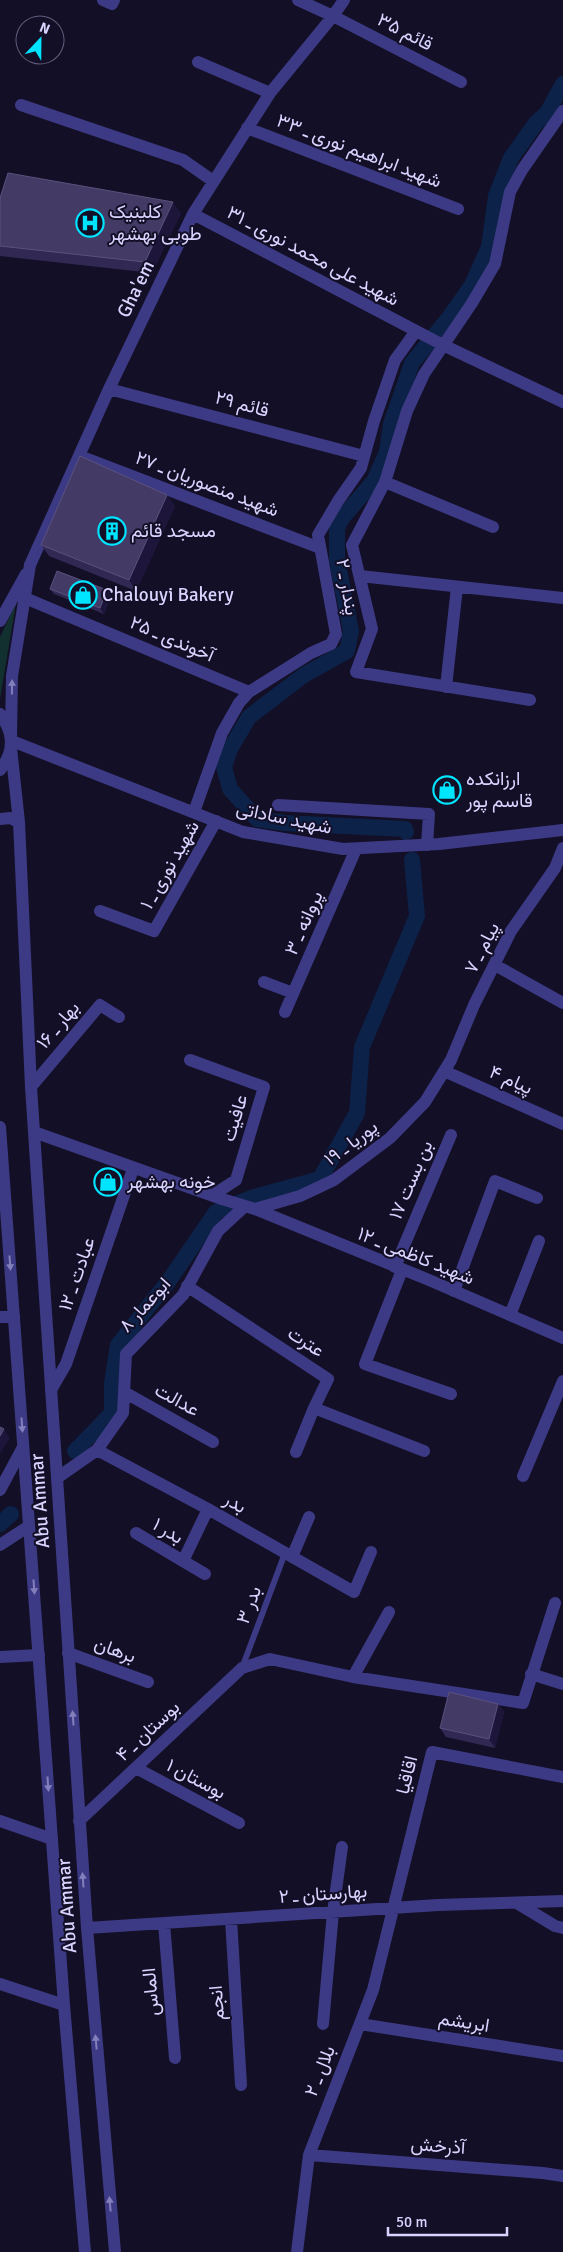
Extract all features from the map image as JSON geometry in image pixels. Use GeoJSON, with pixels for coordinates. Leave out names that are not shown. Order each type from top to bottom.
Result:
{"type":"FeatureCollection","features":[{"type":"Feature","properties":{"kind":"street"},"geometry":{"type":"LineString","coordinates":[[104,0],[112,4],[114,0]]}},
{"type":"Feature","properties":{"kind":"street","name":"قائم ۳۵"},"geometry":{"type":"LineString","coordinates":[[298,0],[333,16],[460,82]]}},
{"type":"Feature","properties":{"kind":"street","name":"Gha'em"},"geometry":{"type":"LineString","coordinates":[[30,565],[110,388],[193,214],[270,93],[344,0]]}},
{"type":"Feature","properties":{"kind":"street"},"geometry":{"type":"LineString","coordinates":[[198,62],[270,93]]}},
{"type":"Feature","properties":{"kind":"street"},"geometry":{"type":"LineString","coordinates":[[21,105],[183,160],[213,181]]}},
{"type":"Feature","properties":{"kind":"street"},"geometry":{"type":"LineString","coordinates":[[530,700],[356,672],[372,629],[352,545],[385,482],[407,411],[424,374],[496,264],[510,192],[522,170],[563,111]]}},
{"type":"Feature","properties":{"kind":"street","name":"شهید ابراهیم نوری ـ ۳۳"},"geometry":{"type":"LineString","coordinates":[[247,128],[458,209]]}},
{"type":"Feature","properties":{"kind":"street","name":"شهید علی محمد نوری ـ ۳۱"},"geometry":{"type":"LineString","coordinates":[[193,214],[443,345],[563,402]]}},
{"type":"Feature","properties":{"kind":"street","name":"پندار ـ ۲"},"geometry":{"type":"LineString","coordinates":[[194,812],[222,733],[239,703],[249,692],[311,653],[332,644],[336,634],[318,535],[338,501],[361,468],[395,360],[416,331]]}},
{"type":"Feature","properties":{"kind":"street","name":"قائم ۲۹"},"geometry":{"type":"LineString","coordinates":[[110,388],[364,456]]}},
{"type":"Feature","properties":{"kind":"street","name":"شهید منصوریان ـ ۲۷"},"geometry":{"type":"LineString","coordinates":[[80,456],[320,548]]}},
{"type":"Feature","properties":{"kind":"street"},"geometry":{"type":"LineString","coordinates":[[385,482],[493,526]]}},
{"type":"Feature","properties":{"kind":"street"},"geometry":{"type":"LineString","coordinates":[[0,770],[8,759],[11,742],[12,676],[18,629],[30,565]]}},
{"type":"Feature","properties":{"kind":"street"},"geometry":{"type":"LineString","coordinates":[[0,621],[30,565]]}},
{"type":"Feature","properties":{"kind":"street"},"geometry":{"type":"LineString","coordinates":[[360,576],[563,598]]}},
{"type":"Feature","properties":{"kind":"street"},"geometry":{"type":"LineString","coordinates":[[446,686],[457,587]]}},
{"type":"Feature","properties":{"kind":"street","name":"آخوندی ـ ۲۵"},"geometry":{"type":"LineString","coordinates":[[25,598],[249,692]]}},
{"type":"Feature","properties":{"kind":"street"},"geometry":{"type":"LineString","coordinates":[[0,714],[7,724],[11,742]]}},
{"type":"Feature","properties":{"kind":"street","name":"شهید ساداتی"},"geometry":{"type":"LineString","coordinates":[[11,742],[243,832],[344,849],[427,845],[563,830]]}},
{"type":"Feature","properties":{"kind":"street","name":"Abu Ammar"},"geometry":{"type":"LineString","coordinates":[[11,742],[19,822],[31,1087],[79,1821],[114,2252]]}},
{"type":"Feature","properties":{"kind":"street"},"geometry":{"type":"LineString","coordinates":[[278,805],[429,814],[427,845]]}},
{"type":"Feature","properties":{"kind":"street"},"geometry":{"type":"LineString","coordinates":[[0,819],[10,818],[19,822]]}},
{"type":"Feature","properties":{"kind":"street","name":"شهید نوری ـ ۱"},"geometry":{"type":"LineString","coordinates":[[100,911],[154,931],[216,821]]}},
{"type":"Feature","properties":{"kind":"street","name":"پیام ـ ۷"},"geometry":{"type":"LineString","coordinates":[[444,1071],[451,1060],[474,1006],[496,965],[511,931],[559,870],[563,848]]}},
{"type":"Feature","properties":{"kind":"street","name":"پروانه ـ ۳"},"geometry":{"type":"LineString","coordinates":[[285,1012],[356,849]]}},
{"type":"Feature","properties":{"kind":"street"},"geometry":{"type":"LineString","coordinates":[[496,965],[563,1003]]}},
{"type":"Feature","properties":{"kind":"street"},"geometry":{"type":"LineString","coordinates":[[264,982],[293,994]]}},
{"type":"Feature","properties":{"kind":"street","name":"بهار ـ ۱۶"},"geometry":{"type":"LineString","coordinates":[[31,1087],[100,1006],[119,1017]]}},
{"type":"Feature","properties":{"kind":"street","name":"عافیت"},"geometry":{"type":"LineString","coordinates":[[190,1060],[264,1087],[236,1180],[218,1197]]}},
{"type":"Feature","properties":{"kind":"street","name":"پیام ۴"},"geometry":{"type":"LineString","coordinates":[[444,1071],[563,1124]]}},
{"type":"Feature","properties":{"kind":"street","name":"پوریا ـ ۱۹"},"geometry":{"type":"LineString","coordinates":[[250,1208],[300,1196],[334,1180],[390,1138],[425,1102],[444,1071]]}},
{"type":"Feature","properties":{"kind":"street","name":"Abu Ammar"},"geometry":{"type":"LineString","coordinates":[[0,1127],[64,2005],[85,2252]]}},
{"type":"Feature","properties":{"kind":"street","name":"شهید کاظمی ـ ۱۲"},"geometry":{"type":"LineString","coordinates":[[34,1132],[133,1169],[250,1208],[454,1291],[563,1338]]}},
{"type":"Feature","properties":{"kind":"street","name":"بن بست ۱۷"},"geometry":{"type":"LineString","coordinates":[[451,1134],[398,1268],[365,1364],[451,1394]]}},
{"type":"Feature","properties":{"kind":"street","name":"عبادت ـ ۱۲"},"geometry":{"type":"LineString","coordinates":[[51,1390],[66,1364],[133,1169]]}},
{"type":"Feature","properties":{"kind":"street"},"geometry":{"type":"LineString","coordinates":[[454,1291],[495,1181],[536,1198]]}},
{"type":"Feature","properties":{"kind":"street","name":"ابوعمار ۸"},"geometry":{"type":"LineString","coordinates":[[57,1478],[97,1450],[123,1413],[126,1354],[183,1295],[218,1231],[250,1208]]}},
{"type":"Feature","properties":{"kind":"street"},"geometry":{"type":"LineString","coordinates":[[510,1315],[539,1241]]}},
{"type":"Feature","properties":{"kind":"street","name":"عترت"},"geometry":{"type":"LineString","coordinates":[[187,1286],[328,1379],[314,1408]]}},
{"type":"Feature","properties":{"kind":"street"},"geometry":{"type":"LineString","coordinates":[[0,1317],[14,1317]]}},
{"type":"Feature","properties":{"kind":"street"},"geometry":{"type":"LineString","coordinates":[[523,1476],[563,1381]]}},
{"type":"Feature","properties":{"kind":"street","name":"عدالت"},"geometry":{"type":"LineString","coordinates":[[124,1392],[213,1442]]}},
{"type":"Feature","properties":{"kind":"street"},"geometry":{"type":"LineString","coordinates":[[296,1452],[314,1408],[424,1451]]}},
{"type":"Feature","properties":{"kind":"street"},"geometry":{"type":"LineString","coordinates":[[0,1490],[23,1447]]}},
{"type":"Feature","properties":{"kind":"street","name":"بدر"},"geometry":{"type":"LineString","coordinates":[[97,1450],[208,1509],[354,1592],[371,1552]]}},
{"type":"Feature","properties":{"kind":"street","name":"بدر ۱"},"geometry":{"type":"LineString","coordinates":[[136,1533],[183,1561],[208,1509]]}},
{"type":"Feature","properties":{"kind":"street"},"geometry":{"type":"LineString","coordinates":[[288,1555],[309,1516]]}},
{"type":"Feature","properties":{"kind":"street"},"geometry":{"type":"LineString","coordinates":[[0,1545],[29,1526]]}},
{"type":"Feature","properties":{"kind":"street"},"geometry":{"type":"LineString","coordinates":[[183,1561],[205,1574]]}},
{"type":"Feature","properties":{"kind":"street"},"geometry":{"type":"LineString","coordinates":[[242,1668],[270,1659],[353,1677],[523,1703],[555,1604]]}},
{"type":"Feature","properties":{"kind":"street"},"geometry":{"type":"LineString","coordinates":[[353,1677],[389,1612]]}},
{"type":"Feature","properties":{"kind":"street","name":"برهان"},"geometry":{"type":"LineString","coordinates":[[68,1652],[148,1682]]}},
{"type":"Feature","properties":{"kind":"street"},"geometry":{"type":"LineString","coordinates":[[0,1657],[39,1655]]}},
{"type":"Feature","properties":{"kind":"street","name":"بوستان ـ ۴"},"geometry":{"type":"LineString","coordinates":[[79,1821],[242,1668]]}},
{"type":"Feature","properties":{"kind":"street"},"geometry":{"type":"LineString","coordinates":[[531,1674],[563,1684]]}},
{"type":"Feature","properties":{"kind":"street","name":"اقاقیا"},"geometry":{"type":"LineString","coordinates":[[394,1908],[432,1752],[563,1777]]}},
{"type":"Feature","properties":{"kind":"street","name":"بوستان ۱"},"geometry":{"type":"LineString","coordinates":[[136,1768],[239,1823]]}},
{"type":"Feature","properties":{"kind":"street"},"geometry":{"type":"LineString","coordinates":[[0,1821],[52,1839]]}},
{"type":"Feature","properties":{"kind":"street"},"geometry":{"type":"LineString","coordinates":[[323,2024],[333,1912],[342,1847]]}},
{"type":"Feature","properties":{"kind":"street","name":"بهارستان ـ ۲"},"geometry":{"type":"LineString","coordinates":[[87,1928],[394,1908],[563,1901]]}},
{"type":"Feature","properties":{"kind":"street"},"geometry":{"type":"LineString","coordinates":[[517,1902],[555,1926],[563,1928]]}},
{"type":"Feature","properties":{"kind":"street","name":"بلال ـ ۲"},"geometry":{"type":"LineString","coordinates":[[297,2252],[309,2155],[374,1990],[394,1908]]}},
{"type":"Feature","properties":{"kind":"street","name":"انجم"},"geometry":{"type":"LineString","coordinates":[[230,1919],[241,2085]]}},
{"type":"Feature","properties":{"kind":"street","name":"الماس"},"geometry":{"type":"LineString","coordinates":[[164,1923],[176,2058]]}},
{"type":"Feature","properties":{"kind":"street"},"geometry":{"type":"LineString","coordinates":[[0,1984],[64,2005]]}},
{"type":"Feature","properties":{"kind":"street","name":"ابریشم"},"geometry":{"type":"LineString","coordinates":[[360,2024],[563,2056]]}},
{"type":"Feature","properties":{"kind":"street","name":"آذرخش"},"geometry":{"type":"LineString","coordinates":[[309,2155],[563,2176]]}},
{"type":"Feature","properties":{"kind":"lane","name":"بدر ۳"},"geometry":{"type":"LineString","coordinates":[[242,1668],[288,1555]]}},
{"type":"Feature","properties":{"kind":"green space"},"geometry":{"type":"Polygon","coordinates":[[[16,603],[0,699],[0,637],[16,603]]]}},
{"type":"Feature","properties":{"kind":"building","name":"کلینیک طوبی بهشهر"},"geometry":{"type":"Polygon","coordinates":[[[8,173],[173,202],[145,262],[0,246],[0,198],[8,173]]]}},
{"type":"Feature","properties":{"kind":"building","name":"مسجد قائم"},"geometry":{"type":"Polygon","coordinates":[[[80,456],[167,495],[129,580],[41,545],[80,456]]]}},
{"type":"Feature","properties":{"kind":"building","name":"Chalouyi Bakery"},"geometry":{"type":"Polygon","coordinates":[[[57,571],[107,590],[100,608],[50,589],[57,571]]]}},
{"type":"Feature","properties":{"kind":"building"},"geometry":{"type":"Polygon","coordinates":[[[0,1427],[4,1429],[0,1436],[0,1427]]]}},
{"type":"Feature","properties":{"kind":"building"},"geometry":{"type":"Polygon","coordinates":[[[449,1692],[498,1704],[489,1739],[440,1728],[449,1692]]]}},
{"type":"Feature","properties":{"kind":"waterway"},"geometry":{"type":"LineString","coordinates":[[406,832],[405,829],[284,823],[257,819],[230,789],[224,767],[230,749],[249,717],[304,675],[347,651],[351,631],[337,560],[337,528],[342,518],[374,481],[387,452],[391,424],[412,363],[448,319],[472,285],[489,247],[496,196],[511,158],[536,123],[547,113],[563,84]]}},
{"type":"Feature","properties":{"kind":"waterway"},"geometry":{"type":"LineString","coordinates":[[75,1451],[112,1413],[112,1383],[118,1345],[168,1282],[216,1212],[254,1197],[320,1179],[357,1113],[362,1047],[417,916],[412,860]]}},
{"type":"Feature","properties":{"kind":"waterway"},"geometry":{"type":"LineString","coordinates":[[0,1524],[11,1514]]}},
{"type":"Feature","properties":{"kind":"place","name":"کلینیک طوبی بهشهر"},"geometry":{"type":"Point","coordinates":[90,223]}},
{"type":"Feature","properties":{"kind":"place","name":"مسجد قائم"},"geometry":{"type":"Point","coordinates":[112,531]}},
{"type":"Feature","properties":{"kind":"place","name":"Chalouyi Bakery"},"geometry":{"type":"Point","coordinates":[83,595]}},
{"type":"Feature","properties":{"kind":"place","name":"ارزانکده قاسم پور"},"geometry":{"type":"Point","coordinates":[447,790]}},
{"type":"Feature","properties":{"kind":"place","name":"خونه بهشهر"},"geometry":{"type":"Point","coordinates":[108,1182]}}]}
